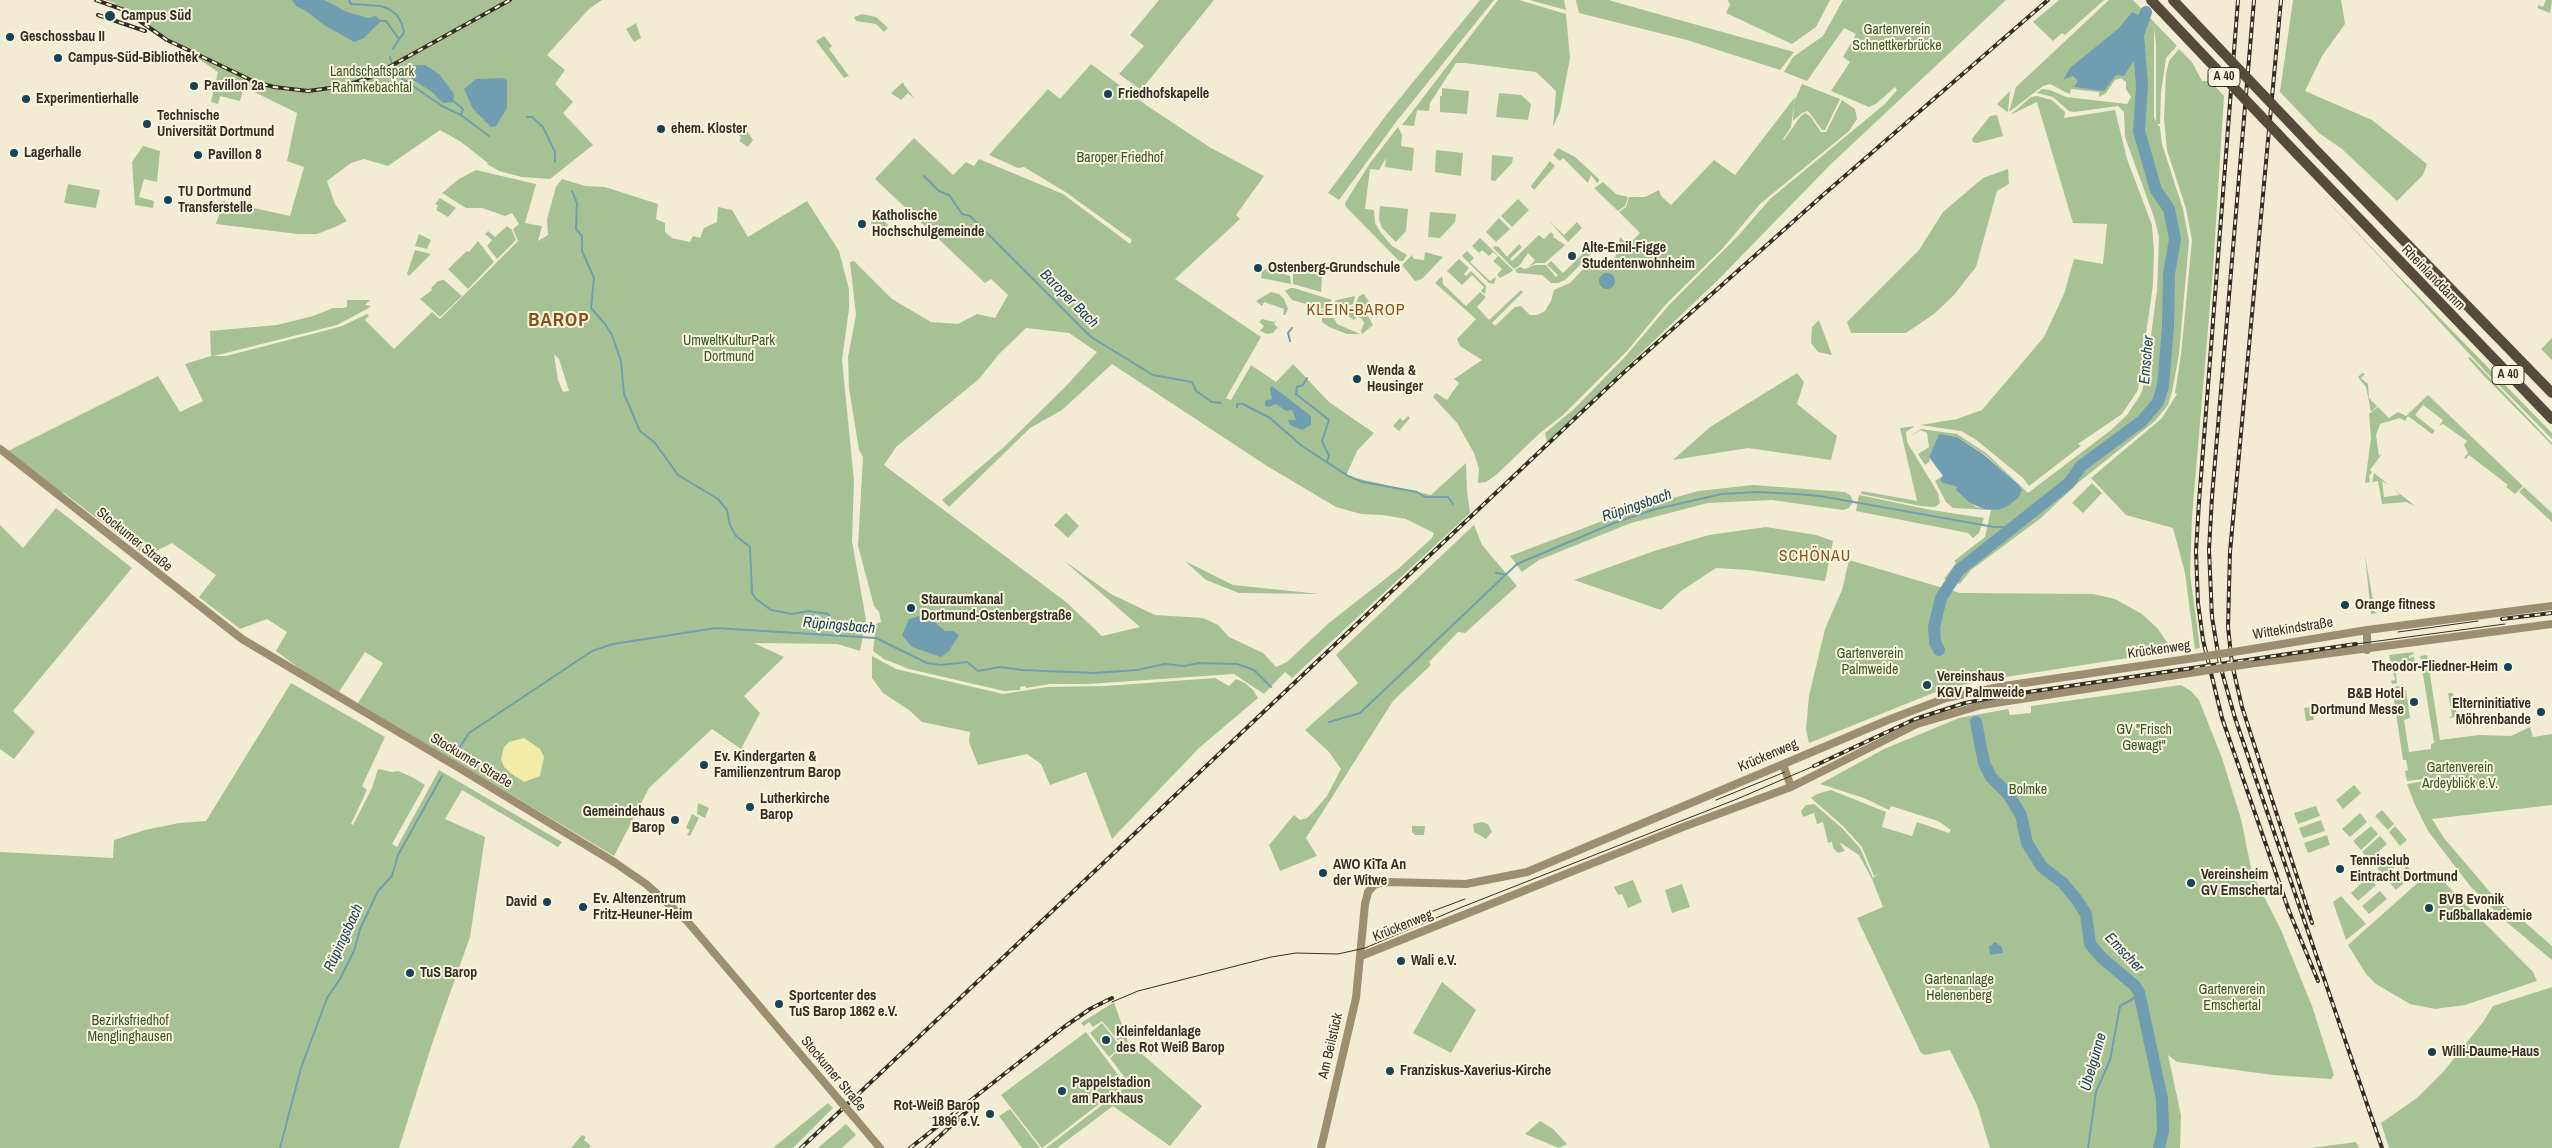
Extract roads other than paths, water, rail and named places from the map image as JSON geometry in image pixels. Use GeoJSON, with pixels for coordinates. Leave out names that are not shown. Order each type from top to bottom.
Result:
{"type":"FeatureCollection","features":[{"type":"Feature","properties":{"kind":"highway","name":"Rheinlanddamm"},"geometry":{"type":"LineString","coordinates":[[2151,0],[2552,419]]}},
{"type":"Feature","properties":{"kind":"highway","name":"Rheinlanddamm"},"geometry":{"type":"LineString","coordinates":[[2174,0],[2309,143],[2552,394]]}},
{"type":"Feature","properties":{"kind":"main road","name":"Stockumer Straße"},"geometry":{"type":"LineString","coordinates":[[0,450],[242,639],[461,769],[646,884],[687,921],[880,1148]]}},
{"type":"Feature","properties":{"kind":"main road","name":"Wittekindstraße"},"geometry":{"type":"LineString","coordinates":[[2246,650],[2367,630],[2552,606]]}},
{"type":"Feature","properties":{"kind":"main road","name":"Wittekindstraße"},"geometry":{"type":"LineString","coordinates":[[2248,664],[2368,650],[2552,624]]}},
{"type":"Feature","properties":{"kind":"main road"},"geometry":{"type":"LineString","coordinates":[[2367,630],[2368,650]]}},
{"type":"Feature","properties":{"kind":"main road","name":"Krückenweg"},"geometry":{"type":"LineString","coordinates":[[2246,650],[2004,686],[1946,698],[1888,720],[1528,872],[1463,884],[1402,882],[1375,884],[1368,892],[1361,953],[1683,827],[1791,787],[1918,724],[1953,713],[2012,700],[2248,664]]}},
{"type":"Feature","properties":{"kind":"main road"},"geometry":{"type":"LineString","coordinates":[[1783,764],[1791,787]]}},
{"type":"Feature","properties":{"kind":"main road","name":"Am Beilstück"},"geometry":{"type":"LineString","coordinates":[[1321,1148],[1356,998],[1361,953]]}},
{"type":"Feature","properties":{"kind":"water"},"geometry":{"type":"Polygon","coordinates":[[[292,0],[324,0],[347,12],[368,18],[376,16],[381,21],[364,38],[354,42],[324,25],[296,6],[292,0]]]}},
{"type":"Feature","properties":{"kind":"water"},"geometry":{"type":"Polygon","coordinates":[[[2132,12],[2140,16],[2134,33],[2135,59],[2124,76],[2116,75],[2104,91],[2074,87],[2078,81],[2073,76],[2063,80],[2070,68],[2119,28],[2132,12]]]}},
{"type":"Feature","properties":{"kind":"water"},"geometry":{"type":"Polygon","coordinates":[[[414,65],[425,65],[439,74],[454,94],[453,102],[443,103],[432,92],[412,79],[408,69],[414,65]]]}},
{"type":"Feature","properties":{"kind":"water"},"geometry":{"type":"Polygon","coordinates":[[[502,78],[507,80],[507,108],[496,126],[491,127],[473,109],[464,89],[476,79],[502,78]]]}},
{"type":"Feature","properties":{"kind":"water"},"geometry":{"type":"Polygon","coordinates":[[[1607,273],[1613,275],[1615,281],[1613,287],[1607,289],[1601,287],[1599,281],[1601,275],[1607,273]]]}},
{"type":"Feature","properties":{"kind":"water"},"geometry":{"type":"Polygon","coordinates":[[[1272,386],[1311,416],[1311,425],[1302,430],[1290,425],[1288,420],[1296,420],[1292,410],[1286,411],[1276,404],[1269,407],[1265,406],[1265,401],[1272,399],[1270,389],[1272,386]]]}},
{"type":"Feature","properties":{"kind":"water"},"geometry":{"type":"Polygon","coordinates":[[[1939,434],[1957,437],[1983,454],[2018,484],[2022,490],[2018,498],[2008,506],[1998,510],[1984,509],[1970,503],[1956,490],[1957,487],[1943,483],[1940,480],[1943,476],[1929,457],[1939,434]]]}},
{"type":"Feature","properties":{"kind":"water"},"geometry":{"type":"Polygon","coordinates":[[[919,616],[934,622],[945,631],[953,631],[959,635],[949,651],[941,657],[912,647],[902,635],[909,619],[919,616]]]}},
{"type":"Feature","properties":{"kind":"water"},"geometry":{"type":"Polygon","coordinates":[[[1995,942],[2002,947],[2003,953],[1990,955],[1989,947],[1995,942]]]}},
{"type":"Feature","properties":{"kind":"waterway"},"geometry":{"type":"LineString","coordinates":[[349,0],[351,4],[381,6],[397,15],[404,33],[399,39]]}},
{"type":"Feature","properties":{"kind":"waterway","name":"Emscher"},"geometry":{"type":"LineString","coordinates":[[1939,650],[1935,642],[1934,627],[1941,598],[1959,570],[2069,483],[2081,466],[2142,421],[2158,402],[2163,386],[2168,327],[2169,274],[2175,239],[2169,209],[2156,190],[2139,131],[2142,85],[2138,35],[2146,12]]}},
{"type":"Feature","properties":{"kind":"waterway"},"geometry":{"type":"LineString","coordinates":[[381,21],[386,21],[399,39],[393,49]]}},
{"type":"Feature","properties":{"kind":"waterway"},"geometry":{"type":"LineString","coordinates":[[390,57],[393,69],[400,77],[409,74]]}},
{"type":"Feature","properties":{"kind":"waterway"},"geometry":{"type":"LineString","coordinates":[[400,77],[442,106],[461,115]]}},
{"type":"Feature","properties":{"kind":"waterway"},"geometry":{"type":"LineString","coordinates":[[452,100],[463,109],[461,115],[489,136]]}},
{"type":"Feature","properties":{"kind":"waterway"},"geometry":{"type":"LineString","coordinates":[[527,117],[532,117],[543,127],[555,152],[555,162]]}},
{"type":"Feature","properties":{"kind":"waterway","name":"Baroper Bach"},"geometry":{"type":"LineString","coordinates":[[924,176],[939,191],[949,195],[962,214],[970,216],[1091,337],[1153,375],[1192,382],[1196,391],[1212,402],[1221,403]]}},
{"type":"Feature","properties":{"kind":"waterway"},"geometry":{"type":"LineString","coordinates":[[572,191],[577,203],[576,229],[582,236],[582,251],[594,278],[591,308],[612,335],[621,361],[624,394],[640,431],[655,443],[678,475],[718,499],[727,510],[730,525],[736,536],[750,547],[752,593],[756,599],[771,610],[792,614],[809,611],[828,614],[840,635]]}},
{"type":"Feature","properties":{"kind":"waterway"},"geometry":{"type":"LineString","coordinates":[[1290,341],[1288,333],[1292,328]]}},
{"type":"Feature","properties":{"kind":"waterway"},"geometry":{"type":"LineString","coordinates":[[1307,378],[1303,385],[1297,387],[1296,394],[1329,420],[1322,441],[1329,456],[1327,461]]}},
{"type":"Feature","properties":{"kind":"waterway","name":"Baroper Bach"},"geometry":{"type":"LineString","coordinates":[[1237,407],[1237,404],[1243,404],[1270,418],[1302,446],[1348,476],[1363,482],[1417,492],[1425,497],[1448,497],[1453,504]]}},
{"type":"Feature","properties":{"kind":"waterway","name":"Rüpingsbach"},"geometry":{"type":"LineString","coordinates":[[1329,722],[1360,713],[1517,564],[1614,523],[1656,509],[1722,494],[1757,492],[1820,496],[1994,527],[2007,527],[2016,524]]}},
{"type":"Feature","properties":{"kind":"waterway","name":"Baroper Bach"},"geometry":{"type":"LineString","coordinates":[[1496,573],[1504,574]]}},
{"type":"Feature","properties":{"kind":"waterway","name":"Rüpingsbach"},"geometry":{"type":"LineString","coordinates":[[456,753],[469,733],[592,651],[613,644],[716,628],[876,638],[927,663],[941,665],[967,662],[978,671],[1000,667],[1022,670],[1094,673],[1137,670],[1165,664],[1184,666],[1199,663],[1237,664],[1254,670],[1271,687]]}},
{"type":"Feature","properties":{"kind":"waterway","name":"Emscher"},"geometry":{"type":"LineString","coordinates":[[1976,722],[1984,763],[1991,777],[2008,794],[2021,815],[2027,843],[2042,867],[2063,883],[2086,914],[2090,944],[2102,958],[2134,985],[2139,992],[2162,1099],[2163,1131],[2159,1148]]}},
{"type":"Feature","properties":{"kind":"waterway","name":"Rüpingsbach"},"geometry":{"type":"LineString","coordinates":[[280,1148],[301,1068],[327,998],[340,979],[354,951],[360,929],[378,891],[392,876],[398,855],[442,776]]}},
{"type":"Feature","properties":{"kind":"waterway","name":"Übelgünne"},"geometry":{"type":"LineString","coordinates":[[2088,1148],[2096,1092],[2110,1060],[2120,1006],[2133,999],[2139,992]]}},
{"type":"Feature","properties":{"kind":"tram line"},"geometry":{"type":"LineString","coordinates":[[2398,632],[2478,621]]}},
{"type":"Feature","properties":{"kind":"tram line"},"geometry":{"type":"LineString","coordinates":[[2356,644],[2505,624]]}},
{"type":"Feature","properties":{"kind":"tram line"},"geometry":{"type":"LineString","coordinates":[[1112,1002],[1138,991],[1271,957],[1296,953],[1338,954],[1365,948],[1462,907],[1737,799],[1814,766]]}},
{"type":"Feature","properties":{"kind":"tram line"},"geometry":{"type":"LineString","coordinates":[[1716,800],[1785,772]]}},
{"type":"Feature","properties":{"kind":"tram line"},"geometry":{"type":"LineString","coordinates":[[1385,934],[1433,911],[1465,899]]}},
{"type":"Feature","properties":{"kind":"railway"},"geometry":{"type":"LineString","coordinates":[[96,0],[124,10],[167,40],[255,82],[274,87],[308,91],[345,86],[371,77],[510,0]]}},
{"type":"Feature","properties":{"kind":"railway"},"geometry":{"type":"LineString","coordinates":[[801,1148],[1622,374],[1823,195],[2048,0]]}},
{"type":"Feature","properties":{"kind":"railway"},"geometry":{"type":"LineString","coordinates":[[2238,0],[2199,502],[2196,551],[2198,603],[2203,640],[2222,718],[2289,911],[2318,981]]}},
{"type":"Feature","properties":{"kind":"railway"},"geometry":{"type":"LineString","coordinates":[[2254,0],[2212,497],[2209,550],[2212,617],[2220,665],[2235,718],[2382,1148]]}},
{"type":"Feature","properties":{"kind":"railway"},"geometry":{"type":"LineString","coordinates":[[2281,0],[2230,552],[2228,627],[2232,664],[2242,707],[2312,923]]}},
{"type":"Feature","properties":{"kind":"railway"},"geometry":{"type":"LineString","coordinates":[[98,15],[145,31]]}},
{"type":"Feature","properties":{"kind":"railway"},"geometry":{"type":"LineString","coordinates":[[2502,619],[2552,613]]}},
{"type":"Feature","properties":{"kind":"railway"},"geometry":{"type":"LineString","coordinates":[[1814,766],[1915,719],[1965,703],[2001,696],[2356,644]]}},
{"type":"Feature","properties":{"kind":"railway"},"geometry":{"type":"LineString","coordinates":[[910,1148],[1064,1027],[1090,1009],[1112,998]]}},
{"type":"Feature","properties":{"kind":"railway"},"geometry":{"type":"LineString","coordinates":[[927,1148],[967,1111]]}},
{"type":"Feature","properties":{"kind":"place","name":"Campus Süd"},"geometry":{"type":"Point","coordinates":[110,16]}},
{"type":"Feature","properties":{"kind":"place","name":"Geschossbau II"},"geometry":{"type":"Point","coordinates":[10,37]}},
{"type":"Feature","properties":{"kind":"place","name":"Campus-Süd-Bibliothek"},"geometry":{"type":"Point","coordinates":[58,58]}},
{"type":"Feature","properties":{"kind":"place","name":"Pavillon 2a"},"geometry":{"type":"Point","coordinates":[194,86]}},
{"type":"Feature","properties":{"kind":"place","name":"Friedhofskapelle"},"geometry":{"type":"Point","coordinates":[1108,94]}},
{"type":"Feature","properties":{"kind":"place","name":"Experimentierhalle"},"geometry":{"type":"Point","coordinates":[26,99]}},
{"type":"Feature","properties":{"kind":"place","name":"Technische Universität Dortmund"},"geometry":{"type":"Point","coordinates":[147,124]}},
{"type":"Feature","properties":{"kind":"place","name":"ehem. Kloster"},"geometry":{"type":"Point","coordinates":[661,129]}},
{"type":"Feature","properties":{"kind":"place","name":"Lagerhalle"},"geometry":{"type":"Point","coordinates":[14,153]}},
{"type":"Feature","properties":{"kind":"place","name":"Pavillon 8"},"geometry":{"type":"Point","coordinates":[198,155]}},
{"type":"Feature","properties":{"kind":"place","name":"TU Dortmund Transferstelle"},"geometry":{"type":"Point","coordinates":[168,200]}},
{"type":"Feature","properties":{"kind":"place","name":"Katholische Hochschulgemeinde"},"geometry":{"type":"Point","coordinates":[862,224]}},
{"type":"Feature","properties":{"kind":"place","name":"Alte-Emil-Figge Studentenwohnheim"},"geometry":{"type":"Point","coordinates":[1572,256]}},
{"type":"Feature","properties":{"kind":"place","name":"Ostenberg-Grundschule"},"geometry":{"type":"Point","coordinates":[1258,268]}},
{"type":"Feature","properties":{"kind":"place","name":"Wenda & Heusinger"},"geometry":{"type":"Point","coordinates":[1357,379]}},
{"type":"Feature","properties":{"kind":"place","name":"Orange fitness"},"geometry":{"type":"Point","coordinates":[2345,605]}},
{"type":"Feature","properties":{"kind":"place","name":"Stauraumkanal Dortmund-Ostenbergstraße"},"geometry":{"type":"Point","coordinates":[911,608]}},
{"type":"Feature","properties":{"kind":"place","name":"Theodor-Fliedner-Heim"},"geometry":{"type":"Point","coordinates":[2508,667]}},
{"type":"Feature","properties":{"kind":"place","name":"Vereinshaus KGV Palmweide"},"geometry":{"type":"Point","coordinates":[1927,685]}},
{"type":"Feature","properties":{"kind":"place","name":"B&B Hotel Dortmund Messe"},"geometry":{"type":"Point","coordinates":[2414,702]}},
{"type":"Feature","properties":{"kind":"place","name":"Elterninitiative Möhrenbande"},"geometry":{"type":"Point","coordinates":[2541,712]}},
{"type":"Feature","properties":{"kind":"place","name":"Ev. Kindergarten & Familienzentrum Barop"},"geometry":{"type":"Point","coordinates":[704,765]}},
{"type":"Feature","properties":{"kind":"place","name":"Lutherkirche Barop"},"geometry":{"type":"Point","coordinates":[750,807]}},
{"type":"Feature","properties":{"kind":"place","name":"Gemeindehaus Barop"},"geometry":{"type":"Point","coordinates":[675,820]}},
{"type":"Feature","properties":{"kind":"place","name":"Tennisclub Eintracht Dortmund"},"geometry":{"type":"Point","coordinates":[2340,869]}},
{"type":"Feature","properties":{"kind":"place","name":"AWO KiTa An der Witwe"},"geometry":{"type":"Point","coordinates":[1323,873]}},
{"type":"Feature","properties":{"kind":"place","name":"Vereinsheim GV Emschertal"},"geometry":{"type":"Point","coordinates":[2191,883]}},
{"type":"Feature","properties":{"kind":"place","name":"David"},"geometry":{"type":"Point","coordinates":[547,902]}},
{"type":"Feature","properties":{"kind":"place","name":"Ev. Altenzentrum Fritz-Heuner-Heim"},"geometry":{"type":"Point","coordinates":[583,907]}},
{"type":"Feature","properties":{"kind":"place","name":"BVB Evonik Fußballakademie"},"geometry":{"type":"Point","coordinates":[2429,908]}},
{"type":"Feature","properties":{"kind":"place","name":"Wali e.V."},"geometry":{"type":"Point","coordinates":[1401,961]}},
{"type":"Feature","properties":{"kind":"place","name":"TuS Barop"},"geometry":{"type":"Point","coordinates":[410,973]}},
{"type":"Feature","properties":{"kind":"place","name":"Sportcenter des TuS Barop 1862 e.V."},"geometry":{"type":"Point","coordinates":[779,1004]}},
{"type":"Feature","properties":{"kind":"place","name":"Kleinfeldanlage des Rot Weiß Barop"},"geometry":{"type":"Point","coordinates":[1106,1040]}},
{"type":"Feature","properties":{"kind":"place","name":"Willi-Daume-Haus"},"geometry":{"type":"Point","coordinates":[2432,1052]}},
{"type":"Feature","properties":{"kind":"place","name":"Franziskus-Xaverius-Kirche"},"geometry":{"type":"Point","coordinates":[1390,1071]}},
{"type":"Feature","properties":{"kind":"place","name":"Pappelstadion am Parkhaus"},"geometry":{"type":"Point","coordinates":[1062,1091]}},
{"type":"Feature","properties":{"kind":"place","name":"Rot-Weiß Barop 1896 e.V."},"geometry":{"type":"Point","coordinates":[990,1114]}},
{"type":"Feature","properties":{"kind":"district","name":"KLEIN-BAROP"},"geometry":{"type":"Point","coordinates":[1356,311]}},
{"type":"Feature","properties":{"kind":"district","name":"BAROP"},"geometry":{"type":"Point","coordinates":[559,321]}},
{"type":"Feature","properties":{"kind":"district","name":"SCHÖNAU"},"geometry":{"type":"Point","coordinates":[1815,557]}},
{"type":"Feature","properties":{"kind":"park label","name":"Gartenverein Schnettkerbrücke"},"geometry":{"type":"Point","coordinates":[1897,38]}},
{"type":"Feature","properties":{"kind":"park label","name":"Landschaftspark Rahmkebachtal"},"geometry":{"type":"Point","coordinates":[372,80]}},
{"type":"Feature","properties":{"kind":"park label","name":"Baroper Friedhof"},"geometry":{"type":"Point","coordinates":[1120,158]}},
{"type":"Feature","properties":{"kind":"park label","name":"UmweltKulturPark Dortmund"},"geometry":{"type":"Point","coordinates":[729,350]}},
{"type":"Feature","properties":{"kind":"park label","name":"Gartenverein Palmweide"},"geometry":{"type":"Point","coordinates":[1870,662]}},
{"type":"Feature","properties":{"kind":"park label","name":"GV \"Frisch Gewagt\""},"geometry":{"type":"Point","coordinates":[2144,738]}},
{"type":"Feature","properties":{"kind":"park label","name":"Gartenverein Ardeyblick e.V."},"geometry":{"type":"Point","coordinates":[2460,776]}},
{"type":"Feature","properties":{"kind":"park label","name":"Bolmke"},"geometry":{"type":"Point","coordinates":[2028,790]}},
{"type":"Feature","properties":{"kind":"park label","name":"Gartenanlage Helenenberg"},"geometry":{"type":"Point","coordinates":[1959,988]}},
{"type":"Feature","properties":{"kind":"park label","name":"Gartenverein Emschertal"},"geometry":{"type":"Point","coordinates":[2232,998]}},
{"type":"Feature","properties":{"kind":"park label","name":"Bezirksfriedhof Menglinghausen"},"geometry":{"type":"Point","coordinates":[130,1030]}}]}
